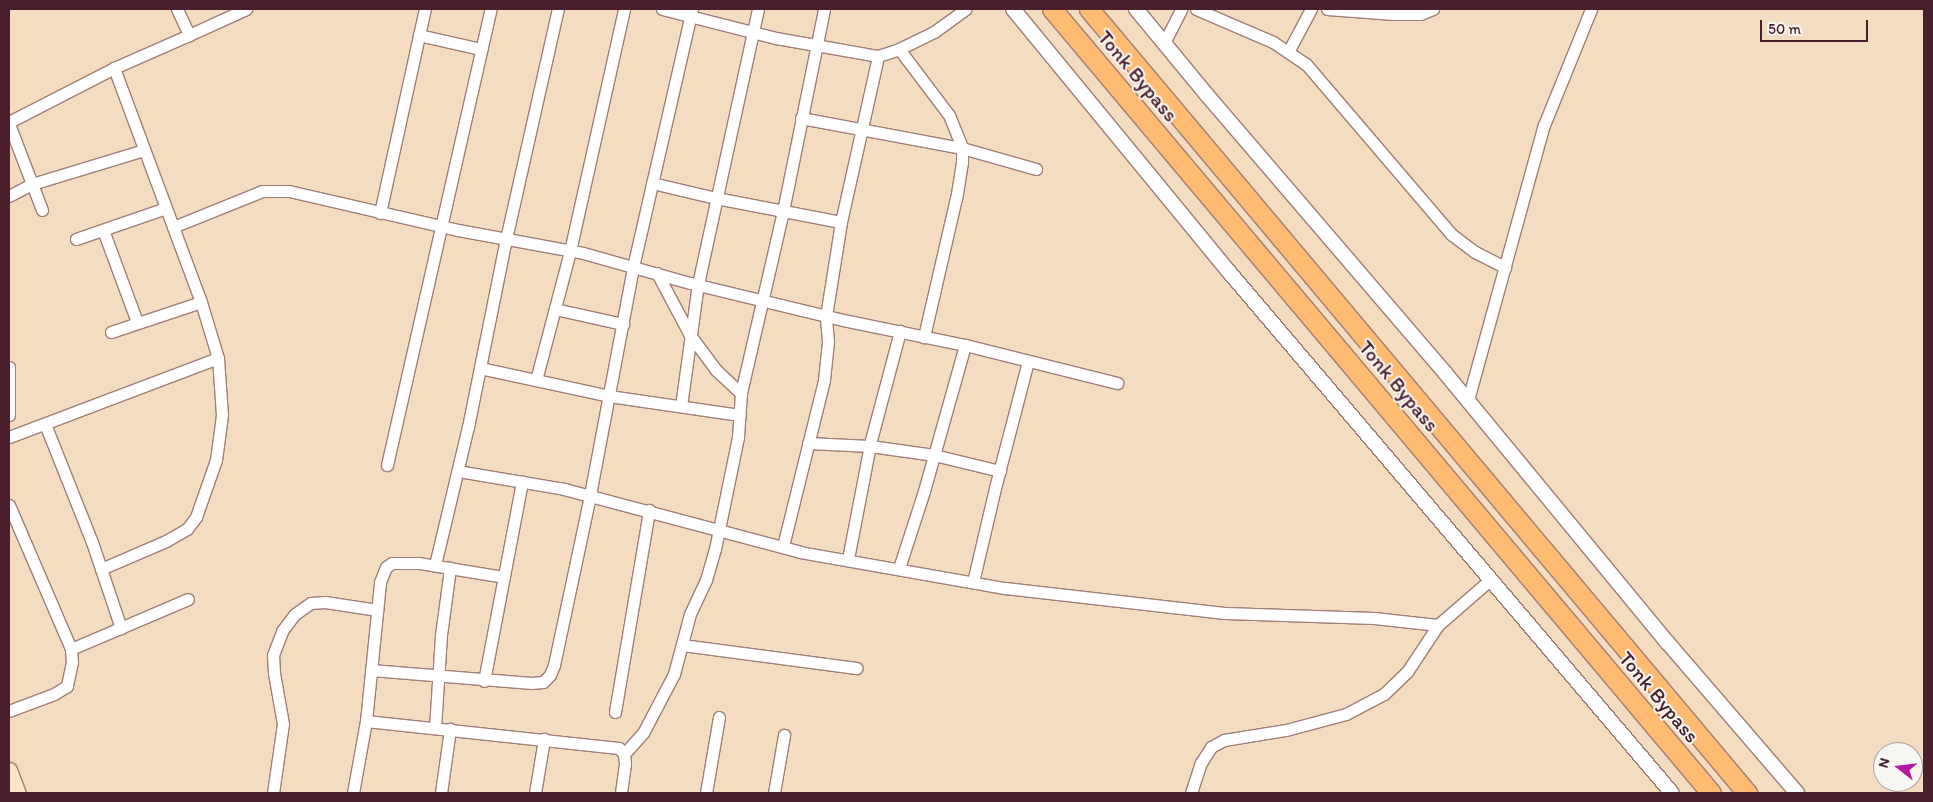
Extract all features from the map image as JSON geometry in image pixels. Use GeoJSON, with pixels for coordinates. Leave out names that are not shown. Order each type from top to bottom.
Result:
{"type":"FeatureCollection","features":[{"type":"Feature","properties":{"kind":"highway","name":"Tonk Bypass"},"geometry":{"type":"LineString","coordinates":[[1052,9],[1711,793]]}},
{"type":"Feature","properties":{"kind":"highway"},"geometry":{"type":"LineString","coordinates":[[1089,9],[1747,793]]}},
{"type":"Feature","properties":{"kind":"main road"},"geometry":{"type":"LineString","coordinates":[[9,770],[18,793]]}},
{"type":"Feature","properties":{"kind":"street"},"geometry":{"type":"LineString","coordinates":[[177,9],[189,35]]}},
{"type":"Feature","properties":{"kind":"street"},"geometry":{"type":"LineString","coordinates":[[42,210],[9,123],[114,68],[246,9]]}},
{"type":"Feature","properties":{"kind":"street"},"geometry":{"type":"LineString","coordinates":[[380,213],[425,9]]}},
{"type":"Feature","properties":{"kind":"street"},"geometry":{"type":"LineString","coordinates":[[387,465],[491,9]]}},
{"type":"Feature","properties":{"kind":"street"},"geometry":{"type":"LineString","coordinates":[[435,565],[458,471],[506,239],[558,9]]}},
{"type":"Feature","properties":{"kind":"street"},"geometry":{"type":"LineString","coordinates":[[536,380],[570,251],[624,9]]}},
{"type":"Feature","properties":{"kind":"street"},"geometry":{"type":"LineString","coordinates":[[662,9],[691,12],[753,32],[878,56],[899,50],[934,32],[966,9]]}},
{"type":"Feature","properties":{"kind":"street"},"geometry":{"type":"LineString","coordinates":[[681,406],[698,284],[758,9]]}},
{"type":"Feature","properties":{"kind":"street"},"geometry":{"type":"LineString","coordinates":[[624,754],[643,733],[659,706],[674,674],[690,614],[706,580],[720,529],[738,437],[741,393],[783,211],[824,9]]}},
{"type":"Feature","properties":{"kind":"street"},"geometry":{"type":"LineString","coordinates":[[1013,9],[1230,273],[1672,793]]}},
{"type":"Feature","properties":{"kind":"street"},"geometry":{"type":"LineString","coordinates":[[1136,9],[1468,400],[1668,643],[1797,793]]}},
{"type":"Feature","properties":{"kind":"street"},"geometry":{"type":"LineString","coordinates":[[1164,42],[1181,9]]}},
{"type":"Feature","properties":{"kind":"street"},"geometry":{"type":"LineString","coordinates":[[1196,9],[1274,42],[1306,64],[1451,234],[1475,252],[1505,267]]}},
{"type":"Feature","properties":{"kind":"street"},"geometry":{"type":"LineString","coordinates":[[1288,52],[1311,9]]}},
{"type":"Feature","properties":{"kind":"street"},"geometry":{"type":"LineString","coordinates":[[1327,9],[1394,14],[1420,14],[1433,9]]}},
{"type":"Feature","properties":{"kind":"street"},"geometry":{"type":"LineString","coordinates":[[1468,400],[1544,125],[1583,24],[1591,9]]}},
{"type":"Feature","properties":{"kind":"street"},"geometry":{"type":"LineString","coordinates":[[371,670],[484,681],[531,683],[543,682],[550,675],[554,665],[590,495],[633,267],[691,12]]}},
{"type":"Feature","properties":{"kind":"street"},"geometry":{"type":"LineString","coordinates":[[420,35],[482,49]]}},
{"type":"Feature","properties":{"kind":"street"},"geometry":{"type":"LineString","coordinates":[[899,50],[949,115],[962,148],[962,162],[956,198],[924,337]]}},
{"type":"Feature","properties":{"kind":"street"},"geometry":{"type":"LineString","coordinates":[[783,546],[824,380],[828,340],[826,316],[841,222],[878,56]]}},
{"type":"Feature","properties":{"kind":"street"},"geometry":{"type":"LineString","coordinates":[[101,569],[166,541],[187,529],[196,517],[216,460],[222,415],[218,358],[201,302],[114,68]]}},
{"type":"Feature","properties":{"kind":"street"},"geometry":{"type":"LineString","coordinates":[[801,118],[962,148],[1036,169]]}},
{"type":"Feature","properties":{"kind":"street"},"geometry":{"type":"LineString","coordinates":[[9,196],[32,184],[144,150]]}},
{"type":"Feature","properties":{"kind":"street"},"geometry":{"type":"LineString","coordinates":[[652,183],[716,198],[841,222]]}},
{"type":"Feature","properties":{"kind":"street"},"geometry":{"type":"LineString","coordinates":[[173,228],[262,190],[289,191],[380,213],[570,251],[826,316],[965,345],[1118,384]]}},
{"type":"Feature","properties":{"kind":"street"},"geometry":{"type":"LineString","coordinates":[[76,239],[166,208]]}},
{"type":"Feature","properties":{"kind":"street"},"geometry":{"type":"LineString","coordinates":[[103,230],[137,322]]}},
{"type":"Feature","properties":{"kind":"street"},"geometry":{"type":"LineString","coordinates":[[657,273],[690,334],[716,370],[741,393]]}},
{"type":"Feature","properties":{"kind":"street"},"geometry":{"type":"LineString","coordinates":[[111,332],[201,302]]}},
{"type":"Feature","properties":{"kind":"street"},"geometry":{"type":"LineString","coordinates":[[554,310],[623,324]]}},
{"type":"Feature","properties":{"kind":"street"},"geometry":{"type":"LineString","coordinates":[[848,559],[870,446],[900,332]]}},
{"type":"Feature","properties":{"kind":"street"},"geometry":{"type":"LineString","coordinates":[[899,568],[965,345]]}},
{"type":"Feature","properties":{"kind":"street"},"geometry":{"type":"LineString","coordinates":[[9,437],[218,358]]}},
{"type":"Feature","properties":{"kind":"street"},"geometry":{"type":"LineString","coordinates":[[974,582],[1028,361]]}},
{"type":"Feature","properties":{"kind":"street"},"geometry":{"type":"LineString","coordinates":[[9,367],[9,415]]}},
{"type":"Feature","properties":{"kind":"street"},"geometry":{"type":"LineString","coordinates":[[480,368],[609,396],[740,415]]}},
{"type":"Feature","properties":{"kind":"street"},"geometry":{"type":"LineString","coordinates":[[45,424],[101,569],[121,628]]}},
{"type":"Feature","properties":{"kind":"street"},"geometry":{"type":"LineString","coordinates":[[808,443],[870,446],[934,455],[1000,471]]}},
{"type":"Feature","properties":{"kind":"street"},"geometry":{"type":"LineString","coordinates":[[458,471],[590,495],[800,552],[1005,588],[1224,612],[1374,618],[1438,625]]}},
{"type":"Feature","properties":{"kind":"street"},"geometry":{"type":"LineString","coordinates":[[484,681],[522,482]]}},
{"type":"Feature","properties":{"kind":"street"},"geometry":{"type":"LineString","coordinates":[[9,505],[71,649],[72,669],[67,686],[54,694],[9,711]]}},
{"type":"Feature","properties":{"kind":"street"},"geometry":{"type":"LineString","coordinates":[[615,712],[649,510]]}},
{"type":"Feature","properties":{"kind":"street"},"geometry":{"type":"LineString","coordinates":[[353,793],[366,721],[380,582],[386,567],[392,563],[406,562],[504,577]]}},
{"type":"Feature","properties":{"kind":"street"},"geometry":{"type":"LineString","coordinates":[[435,728],[441,635],[450,568]]}},
{"type":"Feature","properties":{"kind":"street"},"geometry":{"type":"LineString","coordinates":[[1191,793],[1201,763],[1211,747],[1224,740],[1286,730],[1346,714],[1384,694],[1407,672],[1438,625],[1491,580]]}},
{"type":"Feature","properties":{"kind":"street"},"geometry":{"type":"LineString","coordinates":[[71,649],[188,599]]}},
{"type":"Feature","properties":{"kind":"street"},"geometry":{"type":"LineString","coordinates":[[273,793],[283,724],[273,655],[282,631],[295,614],[311,603],[325,602],[377,610]]}},
{"type":"Feature","properties":{"kind":"street"},"geometry":{"type":"LineString","coordinates":[[682,644],[856,668]]}},
{"type":"Feature","properties":{"kind":"street"},"geometry":{"type":"LineString","coordinates":[[706,793],[719,717]]}},
{"type":"Feature","properties":{"kind":"street"},"geometry":{"type":"LineString","coordinates":[[366,721],[608,745],[619,748],[624,754],[625,764],[621,793]]}},
{"type":"Feature","properties":{"kind":"street"},"geometry":{"type":"LineString","coordinates":[[441,793],[450,729]]}},
{"type":"Feature","properties":{"kind":"street"},"geometry":{"type":"LineString","coordinates":[[774,793],[784,735]]}},
{"type":"Feature","properties":{"kind":"street"},"geometry":{"type":"LineString","coordinates":[[534,793],[544,739]]}}]}
